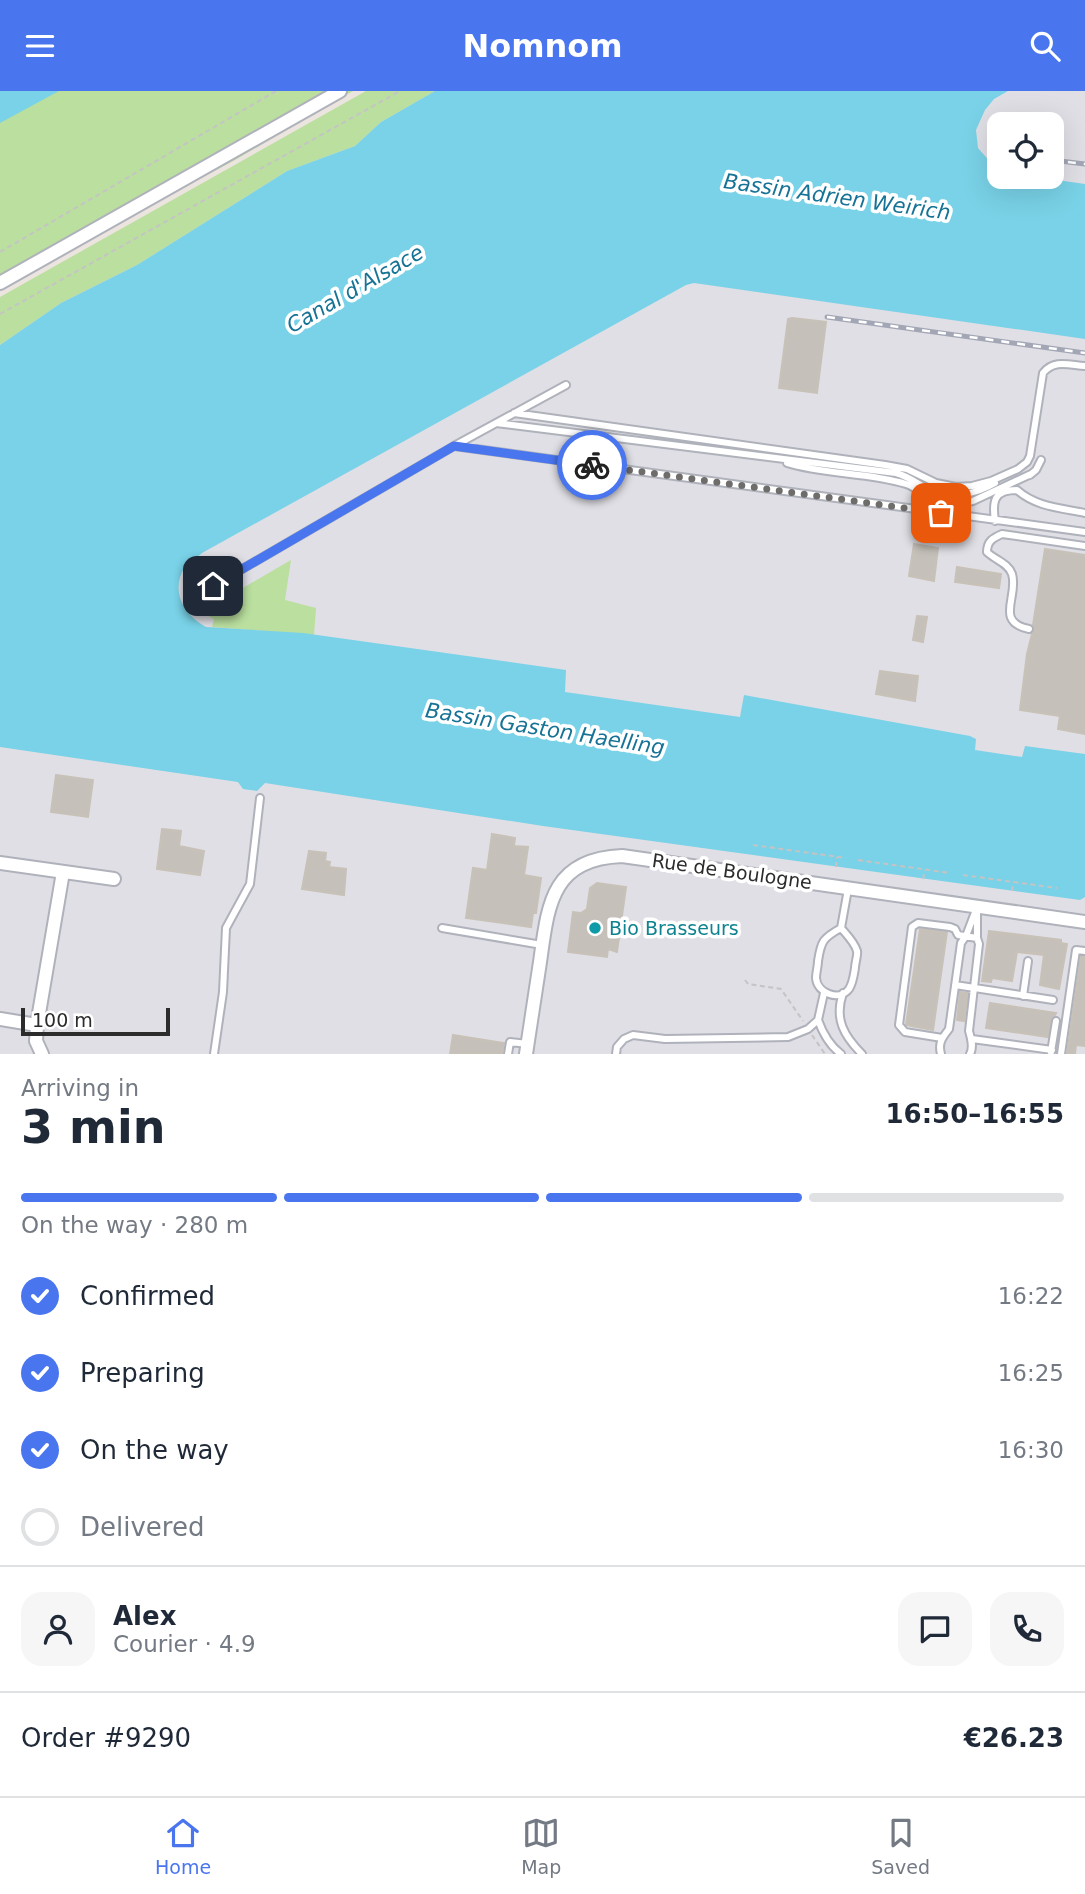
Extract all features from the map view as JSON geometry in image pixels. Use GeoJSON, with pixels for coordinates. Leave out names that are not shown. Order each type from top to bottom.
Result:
{"type":"FeatureCollection","features":[{"type":"Feature","properties":{"kind":"street"},"geometry":{"type":"LineString","coordinates":[[0,283],[340,91]]}},
{"type":"Feature","properties":{"kind":"street","name":"Rue de Boulogne"},"geometry":{"type":"LineString","coordinates":[[527,1049],[548,906],[564,879],[579,867],[608,856],[1085,922]]}},
{"type":"Feature","properties":{"kind":"street"},"geometry":{"type":"LineString","coordinates":[[0,863],[114,879]]}},
{"type":"Feature","properties":{"kind":"street"},"geometry":{"type":"LineString","coordinates":[[38,1053],[37,1025],[63,872]]}},
{"type":"Feature","properties":{"kind":"street"},"geometry":{"type":"LineString","coordinates":[[0,1020],[37,1025]]}},
{"type":"Feature","properties":{"kind":"lane"},"geometry":{"type":"LineString","coordinates":[[496,423],[896,473],[908,476],[932,491],[956,495],[987,488],[1027,462],[1043,373],[1055,364],[1085,366]]}},
{"type":"Feature","properties":{"kind":"lane"},"geometry":{"type":"LineString","coordinates":[[213,586],[454,446],[566,385]]}},
{"type":"Feature","properties":{"kind":"lane"},"geometry":{"type":"LineString","coordinates":[[514,413],[885,465],[906,469],[936,483],[956,487],[991,481],[1018,469]]}},
{"type":"Feature","properties":{"kind":"lane"},"geometry":{"type":"LineString","coordinates":[[454,446],[1085,532]]}},
{"type":"Feature","properties":{"kind":"lane"},"geometry":{"type":"LineString","coordinates":[[771,457],[801,467],[888,479],[910,485],[934,499],[964,504],[1031,474]]}},
{"type":"Feature","properties":{"kind":"lane"},"geometry":{"type":"LineString","coordinates":[[1010,490],[1036,470],[1041,460]]}},
{"type":"Feature","properties":{"kind":"lane"},"geometry":{"type":"LineString","coordinates":[[995,521],[994,500],[1001,493],[1017,489],[1035,503],[1085,513]]}},
{"type":"Feature","properties":{"kind":"lane"},"geometry":{"type":"LineString","coordinates":[[1029,629],[1015,624],[1010,616],[1012,573],[1007,566],[992,558],[987,552],[987,545],[1002,534],[1085,546]]}},
{"type":"Feature","properties":{"kind":"lane"},"geometry":{"type":"LineString","coordinates":[[214,1054],[223,992],[226,928],[250,884],[260,798]]}},
{"type":"Feature","properties":{"kind":"lane"},"geometry":{"type":"LineString","coordinates":[[841,929],[848,888]]}},
{"type":"Feature","properties":{"kind":"lane"},"geometry":{"type":"LineString","coordinates":[[942,1054],[939,1047],[948,1029],[961,943],[977,907]]}},
{"type":"Feature","properties":{"kind":"lane"},"geometry":{"type":"LineString","coordinates":[[970,1054],[972,1039],[969,1031],[979,944],[977,907]]}},
{"type":"Feature","properties":{"kind":"lane"},"geometry":{"type":"LineString","coordinates":[[942,1038],[905,1032],[899,1025],[912,927],[918,923],[950,927],[955,929],[958,935],[977,938]]}},
{"type":"Feature","properties":{"kind":"lane"},"geometry":{"type":"LineString","coordinates":[[442,927],[542,945]]}},
{"type":"Feature","properties":{"kind":"lane"},"geometry":{"type":"LineString","coordinates":[[841,929],[828,935],[820,945],[816,979],[824,993],[844,993]]}},
{"type":"Feature","properties":{"kind":"lane"},"geometry":{"type":"LineString","coordinates":[[841,929],[857,951],[852,982],[840,1002],[839,1017],[844,1032],[862,1054]]}},
{"type":"Feature","properties":{"kind":"lane"},"geometry":{"type":"LineString","coordinates":[[1061,1054],[1076,950],[1085,951]]}},
{"type":"Feature","properties":{"kind":"lane"},"geometry":{"type":"LineString","coordinates":[[1023,996],[1028,961]]}},
{"type":"Feature","properties":{"kind":"lane"},"geometry":{"type":"LineString","coordinates":[[955,985],[1053,1000]]}},
{"type":"Feature","properties":{"kind":"lane"},"geometry":{"type":"LineString","coordinates":[[616,1054],[617,1047],[624,1039],[634,1035],[665,1038],[788,1037],[808,1029],[818,1020],[824,993]]}},
{"type":"Feature","properties":{"kind":"lane"},"geometry":{"type":"LineString","coordinates":[[818,1020],[826,1038],[841,1054]]}},
{"type":"Feature","properties":{"kind":"lane"},"geometry":{"type":"LineString","coordinates":[[972,1039],[1051,1052],[1056,1021]]}},
{"type":"Feature","properties":{"kind":"lane"},"geometry":{"type":"LineString","coordinates":[[508,1054],[510,1042],[527,1049]]}},
{"type":"Feature","properties":{"kind":"path"},"geometry":{"type":"LineString","coordinates":[[0,252],[276,91]]}},
{"type":"Feature","properties":{"kind":"path"},"geometry":{"type":"LineString","coordinates":[[0,314],[401,91]]}},
{"type":"Feature","properties":{"kind":"path"},"geometry":{"type":"LineString","coordinates":[[753,845],[846,858]]}},
{"type":"Feature","properties":{"kind":"path"},"geometry":{"type":"LineString","coordinates":[[836,867],[837,857]]}},
{"type":"Feature","properties":{"kind":"path"},"geometry":{"type":"LineString","coordinates":[[858,860],[950,873]]}},
{"type":"Feature","properties":{"kind":"path"},"geometry":{"type":"LineString","coordinates":[[923,879],[925,870]]}},
{"type":"Feature","properties":{"kind":"path"},"geometry":{"type":"LineString","coordinates":[[963,875],[1056,888]]}},
{"type":"Feature","properties":{"kind":"path"},"geometry":{"type":"LineString","coordinates":[[1012,891],[1013,882]]}},
{"type":"Feature","properties":{"kind":"path"},"geometry":{"type":"LineString","coordinates":[[745,980],[748,984],[781,989],[825,1054]]}},
{"type":"Feature","properties":{"kind":"shaded area"},"geometry":{"type":"Polygon","coordinates":[[[933,91],[1085,91],[1085,1054],[0,1054],[0,577],[933,91]]]}},
{"type":"Feature","properties":{"kind":"green space"},"geometry":{"type":"Polygon","coordinates":[[[0,91],[353,91],[235,160],[0,286],[0,91]]]}},
{"type":"Feature","properties":{"kind":"green space"},"geometry":{"type":"Polygon","coordinates":[[[366,91],[435,91],[381,122],[355,146],[287,171],[137,265],[61,303],[0,345],[0,297],[366,91]]]}},
{"type":"Feature","properties":{"kind":"green space"},"geometry":{"type":"Polygon","coordinates":[[[291,560],[285,600],[316,608],[314,635],[212,627],[214,619],[196,607],[190,597],[191,576],[210,607],[291,560]]]}},
{"type":"Feature","properties":{"kind":"water"},"geometry":{"type":"Polygon","coordinates":[[[0,91],[59,91],[0,123],[0,91]]]}},
{"type":"Feature","properties":{"kind":"water"},"geometry":{"type":"Polygon","coordinates":[[[435,91],[1008,91],[994,99],[985,110],[976,130],[978,148],[987,158],[987,189],[1064,189],[1064,181],[1085,184],[1085,339],[694,283],[686,285],[202,553],[185,567],[180,576],[179,594],[186,610],[206,627],[303,633],[566,670],[565,692],[740,717],[744,695],[970,736],[976,739],[975,750],[1022,757],[1025,746],[1085,754],[1085,897],[1080,900],[543,826],[265,783],[257,791],[243,789],[238,782],[0,747],[0,345],[61,303],[137,265],[287,171],[355,146],[381,122],[435,91]]]}},
{"type":"Feature","properties":{"kind":"building"},"geometry":{"type":"Polygon","coordinates":[[[788,319],[826,322],[817,393],[779,388],[788,319]]]}},
{"type":"Feature","properties":{"kind":"building"},"geometry":{"type":"Polygon","coordinates":[[[914,544],[938,548],[934,581],[909,576],[914,544]]]}},
{"type":"Feature","properties":{"kind":"building"},"geometry":{"type":"Polygon","coordinates":[[[1045,549],[1085,555],[1085,734],[1058,729],[1060,716],[1020,710],[1027,654],[1035,630],[1033,625],[1045,549]]]}},
{"type":"Feature","properties":{"kind":"building"},"geometry":{"type":"Polygon","coordinates":[[[957,567],[1001,574],[999,588],[955,582],[957,567]]]}},
{"type":"Feature","properties":{"kind":"building"},"geometry":{"type":"Polygon","coordinates":[[[917,616],[927,617],[923,642],[913,640],[917,616]]]}},
{"type":"Feature","properties":{"kind":"building"},"geometry":{"type":"Polygon","coordinates":[[[880,671],[918,676],[915,701],[876,694],[880,671]]]}},
{"type":"Feature","properties":{"kind":"building"},"geometry":{"type":"Polygon","coordinates":[[[56,775],[93,780],[88,817],[51,812],[56,775]]]}},
{"type":"Feature","properties":{"kind":"building"},"geometry":{"type":"Polygon","coordinates":[[[162,829],[181,831],[179,846],[204,851],[200,875],[157,869],[162,829]]]}},
{"type":"Feature","properties":{"kind":"building"},"geometry":{"type":"Polygon","coordinates":[[[492,834],[515,838],[514,846],[528,847],[524,875],[541,878],[531,927],[466,918],[473,868],[487,870],[492,834]]]}},
{"type":"Feature","properties":{"kind":"building"},"geometry":{"type":"Polygon","coordinates":[[[309,851],[326,853],[325,861],[330,862],[329,867],[346,869],[344,895],[302,889],[309,851]]]}},
{"type":"Feature","properties":{"kind":"building","name":"Bio Brasseurs"},"geometry":{"type":"Polygon","coordinates":[[[597,883],[626,887],[617,952],[608,949],[607,957],[568,952],[573,912],[581,913],[587,909],[590,888],[597,883]]]}},
{"type":"Feature","properties":{"kind":"building"},"geometry":{"type":"Polygon","coordinates":[[[920,929],[947,932],[933,1030],[906,1025],[920,929]]]}},
{"type":"Feature","properties":{"kind":"building"},"geometry":{"type":"Polygon","coordinates":[[[989,931],[1061,940],[1061,943],[1067,944],[1059,989],[1040,985],[1044,955],[1017,952],[1012,981],[992,978],[991,982],[982,981],[989,931]]]}},
{"type":"Feature","properties":{"kind":"building"},"geometry":{"type":"Polygon","coordinates":[[[1081,956],[1085,957],[1085,1046],[1076,1045],[1075,1054],[1067,1054],[1081,956]]]}},
{"type":"Feature","properties":{"kind":"building"},"geometry":{"type":"Polygon","coordinates":[[[960,992],[968,993],[964,1021],[957,1020],[960,992]]]}},
{"type":"Feature","properties":{"kind":"building"},"geometry":{"type":"Polygon","coordinates":[[[990,1003],[1056,1013],[1051,1019],[1048,1037],[986,1028],[990,1003]]]}},
{"type":"Feature","properties":{"kind":"building"},"geometry":{"type":"Polygon","coordinates":[[[453,1035],[504,1043],[502,1054],[450,1054],[453,1035]]]}},
{"type":"Feature","properties":{"kind":"railway"},"geometry":{"type":"LineString","coordinates":[[1064,161],[1085,164]]}},
{"type":"Feature","properties":{"kind":"railway"},"geometry":{"type":"LineString","coordinates":[[827,317],[1085,353]]}},
{"type":"Feature","properties":{"kind":"way so far"},"geometry":{"type":"LineString","coordinates":[[592,465],[941,513]]}},
{"type":"Feature","properties":{"kind":"place","name":"Bio Brasseurs"},"geometry":{"type":"Point","coordinates":[595,928]}},
{"type":"Feature","properties":{"kind":"route"},"geometry":{"type":"LineString","coordinates":[[213,586],[454,446],[592,465]]}},
{"type":"Feature","properties":{"kind":"water label","name":"Bassin Adrien Weirich"},"geometry":{"type":"Point","coordinates":[837,197]}},
{"type":"Feature","properties":{"kind":"water label","name":"Canal d'Alsace"},"geometry":{"type":"Point","coordinates":[355,289]}},
{"type":"Feature","properties":{"kind":"water label","name":"Bassin Gaston Haelling"},"geometry":{"type":"Point","coordinates":[545,729]}}]}
